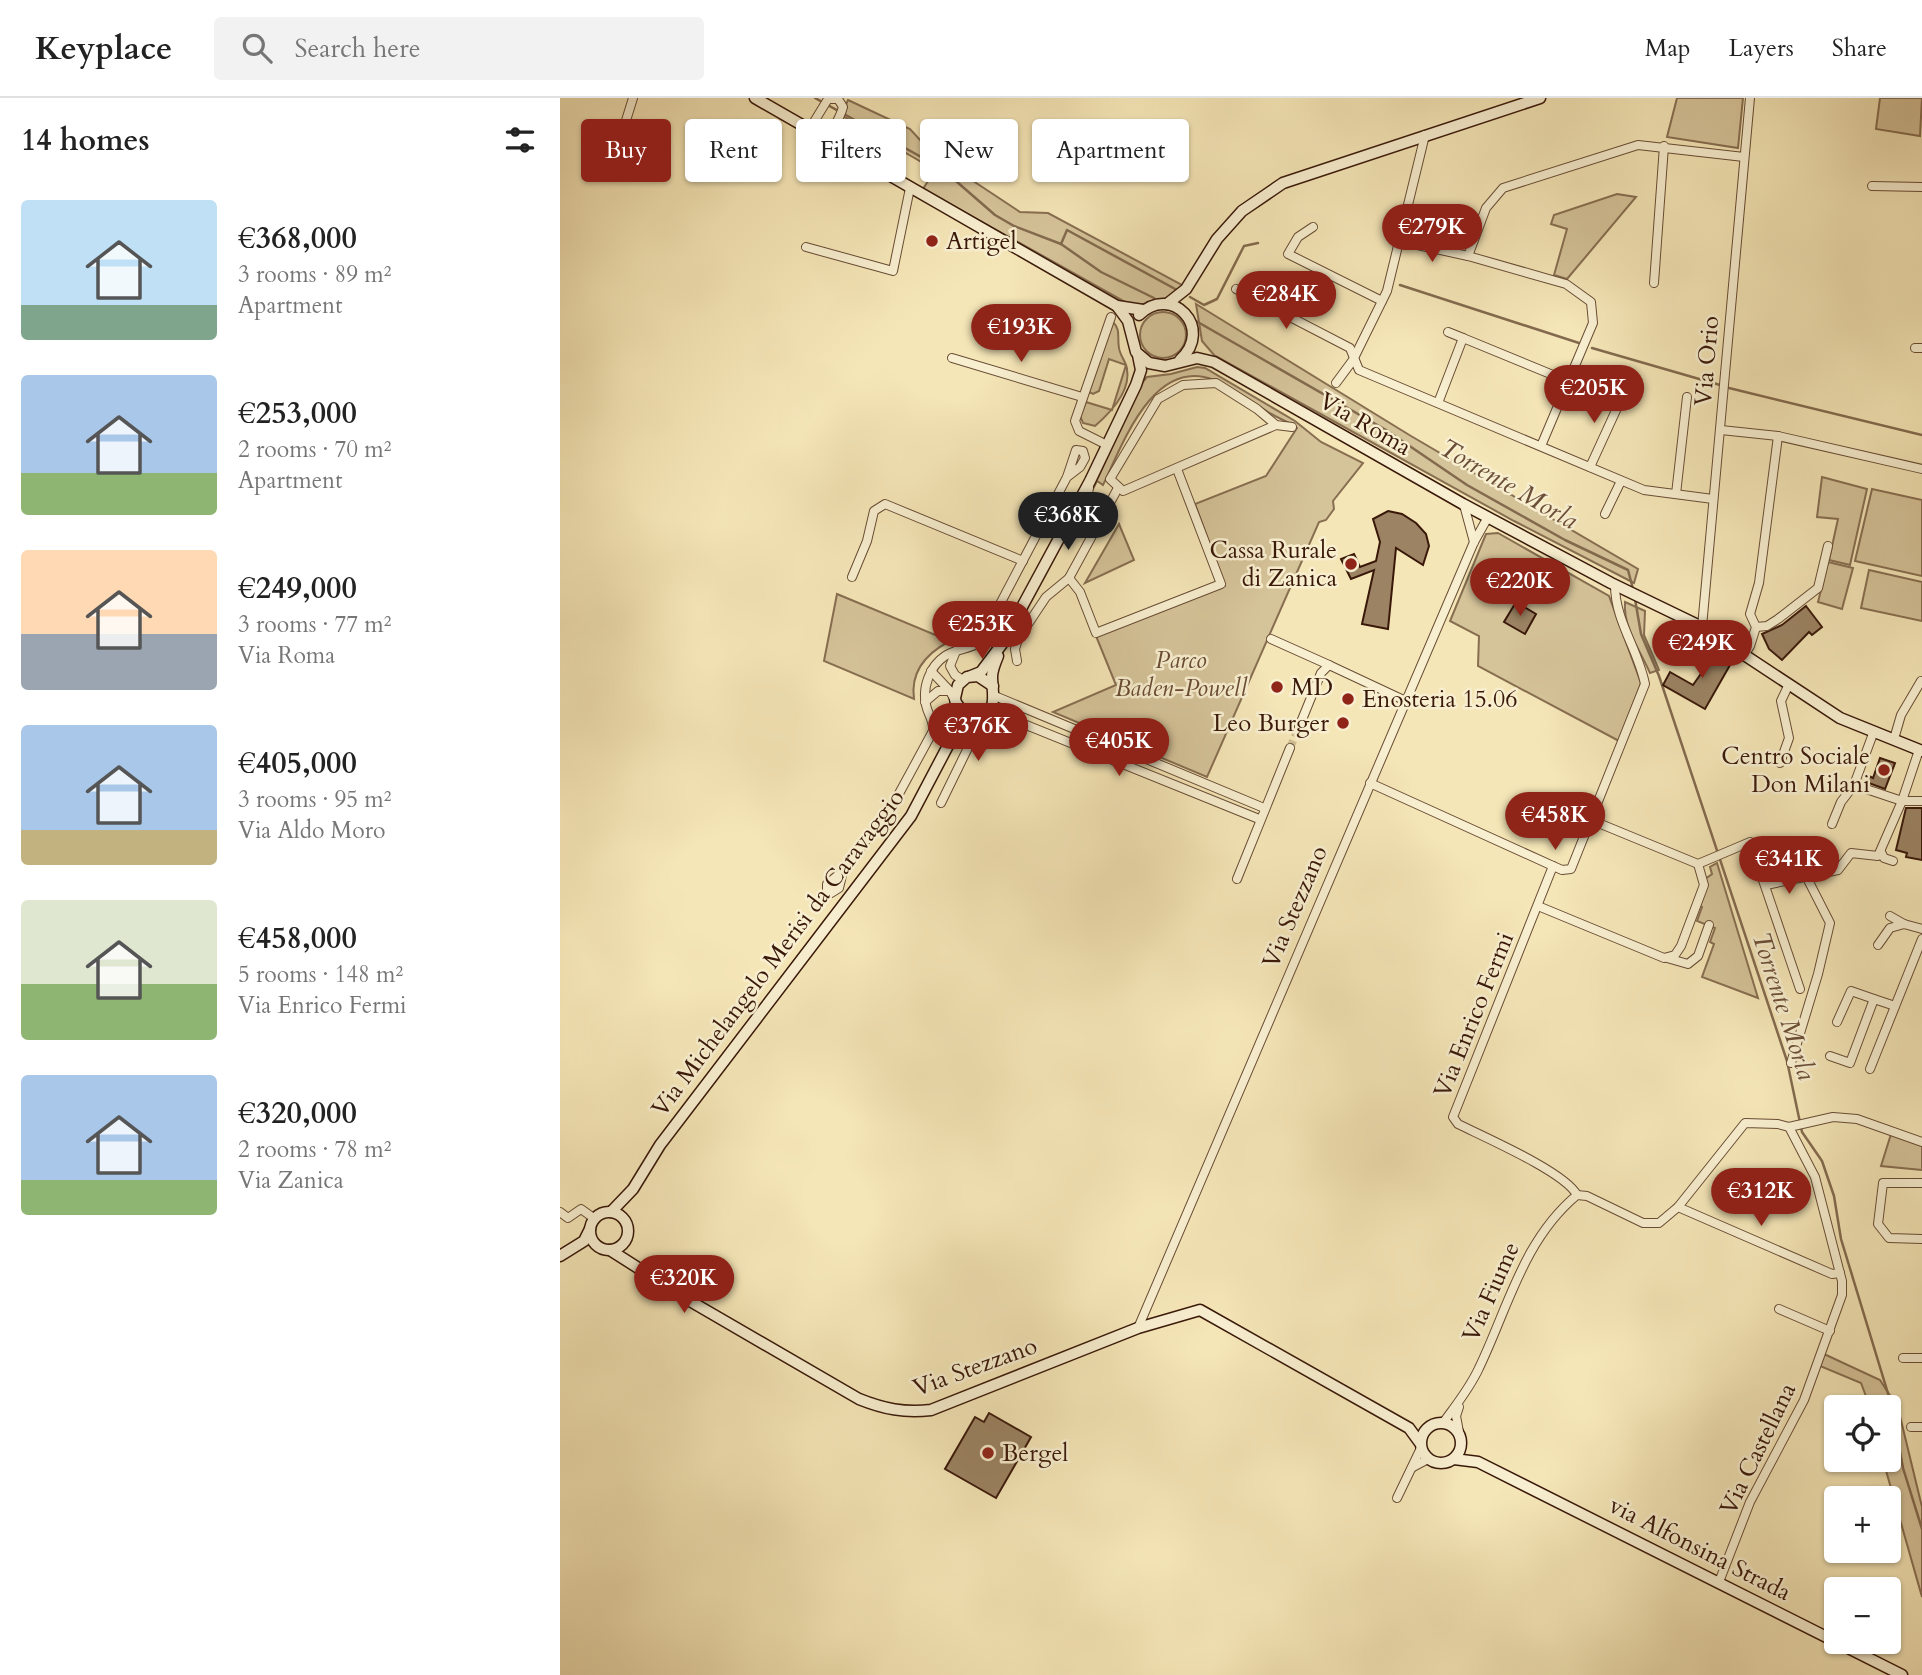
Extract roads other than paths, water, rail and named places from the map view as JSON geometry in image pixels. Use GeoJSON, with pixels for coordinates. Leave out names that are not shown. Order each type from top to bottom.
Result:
{"type":"FeatureCollection","features":[{"type":"Feature","properties":{"kind":"street"},"geometry":{"type":"LineString","coordinates":[[627,119],[634,98]]}},
{"type":"Feature","properties":{"kind":"street"},"geometry":{"type":"LineString","coordinates":[[755,98],[796,122]]}},
{"type":"Feature","properties":{"kind":"street"},"geometry":{"type":"LineString","coordinates":[[1132,330],[1143,310],[1150,306],[1167,304],[1179,297],[1217,240],[1242,211],[1283,183],[1540,98]]}},
{"type":"Feature","properties":{"kind":"street","name":"Via Orio"},"geometry":{"type":"LineString","coordinates":[[1702,627],[1749,98]]}},
{"type":"Feature","properties":{"kind":"street"},"geometry":{"type":"LineString","coordinates":[[816,119],[828,99],[840,105]]}},
{"type":"Feature","properties":{"kind":"street"},"geometry":{"type":"LineString","coordinates":[[1336,383],[1353,360],[1382,301],[1425,135]]}},
{"type":"Feature","properties":{"kind":"street"},"geometry":{"type":"LineString","coordinates":[[1468,256],[1486,208],[1503,188],[1638,145],[1664,146],[1744,158]]}},
{"type":"Feature","properties":{"kind":"street"},"geometry":{"type":"LineString","coordinates":[[1654,283],[1664,146]]}},
{"type":"Feature","properties":{"kind":"street"},"geometry":{"type":"LineString","coordinates":[[900,182],[1117,306],[1143,310]]}},
{"type":"Feature","properties":{"kind":"street"},"geometry":{"type":"LineString","coordinates":[[1872,186],[1922,187]]}},
{"type":"Feature","properties":{"kind":"street"},"geometry":{"type":"LineString","coordinates":[[806,247],[893,271],[912,189]]}},
{"type":"Feature","properties":{"kind":"street"},"geometry":{"type":"LineString","coordinates":[[1314,227],[1298,237],[1289,254],[1382,301]]}},
{"type":"Feature","properties":{"kind":"street"},"geometry":{"type":"LineString","coordinates":[[1399,241],[1468,256],[1566,284],[1591,302],[1594,323],[1541,446]]}},
{"type":"Feature","properties":{"kind":"street"},"geometry":{"type":"LineString","coordinates":[[1187,316],[1186,299],[1191,282]]}},
{"type":"Feature","properties":{"kind":"street"},"geometry":{"type":"LineString","coordinates":[[1236,289],[1350,348],[1359,370],[1644,490],[1713,499]]}},
{"type":"Feature","properties":{"kind":"street"},"geometry":{"type":"LineString","coordinates":[[1167,304],[1187,316]]}},
{"type":"Feature","properties":{"kind":"street"},"geometry":{"type":"LineString","coordinates":[[1117,306],[1132,330],[1136,352],[1156,365]]}},
{"type":"Feature","properties":{"kind":"street","name":"Via Roma"},"geometry":{"type":"LineString","coordinates":[[1187,316],[1193,340],[1214,362]]}},
{"type":"Feature","properties":{"kind":"street"},"geometry":{"type":"LineString","coordinates":[[1107,445],[1079,431],[1075,421],[1111,317]]}},
{"type":"Feature","properties":{"kind":"street"},"geometry":{"type":"LineString","coordinates":[[1448,332],[1570,382]]}},
{"type":"Feature","properties":{"kind":"street"},"geometry":{"type":"LineString","coordinates":[[1438,403],[1463,338]]}},
{"type":"Feature","properties":{"kind":"street"},"geometry":{"type":"LineString","coordinates":[[1180,360],[1186,355],[1193,340]]}},
{"type":"Feature","properties":{"kind":"street","name":"Via Michelangelo Merisi da Caravaggio"},"geometry":{"type":"LineString","coordinates":[[951,740],[983,713],[994,691],[991,674],[1002,644],[1090,481],[1136,385],[1141,370],[1136,352]]}},
{"type":"Feature","properties":{"kind":"street"},"geometry":{"type":"LineString","coordinates":[[952,358],[1082,397]]}},
{"type":"Feature","properties":{"kind":"street","name":"Via Roma"},"geometry":{"type":"LineString","coordinates":[[1156,365],[1165,366],[1180,360],[1197,358],[1214,362],[1463,504],[1702,627],[1840,718],[1921,750]]}},
{"type":"Feature","properties":{"kind":"street","name":"Via Michelangelo Merisi da Caravaggio"},"geometry":{"type":"LineString","coordinates":[[1136,385],[1156,365]]}},
{"type":"Feature","properties":{"kind":"street"},"geometry":{"type":"LineString","coordinates":[[1276,425],[1257,409],[1216,383],[1183,385],[1158,399],[1110,480],[1124,492],[1276,425],[1292,427]]}},
{"type":"Feature","properties":{"kind":"street"},"geometry":{"type":"LineString","coordinates":[[1590,467],[1623,395]]}},
{"type":"Feature","properties":{"kind":"street"},"geometry":{"type":"LineString","coordinates":[[1676,494],[1687,397]]}},
{"type":"Feature","properties":{"kind":"street"},"geometry":{"type":"LineString","coordinates":[[1721,430],[1778,436],[1922,469]]}},
{"type":"Feature","properties":{"kind":"street"},"geometry":{"type":"LineString","coordinates":[[1745,654],[1756,627],[1750,614],[1759,583],[1778,436]]}},
{"type":"Feature","properties":{"kind":"street"},"geometry":{"type":"LineString","coordinates":[[1069,578],[1080,592],[1096,633],[1221,584],[1177,469]]}},
{"type":"Feature","properties":{"kind":"street"},"geometry":{"type":"LineString","coordinates":[[843,871],[895,801],[933,731],[932,719],[925,702],[926,683],[931,671],[944,656],[974,647],[980,642],[1067,477]]}},
{"type":"Feature","properties":{"kind":"street"},"geometry":{"type":"LineString","coordinates":[[1090,481],[1087,496],[1090,507],[1102,517]]}},
{"type":"Feature","properties":{"kind":"street"},"geometry":{"type":"LineString","coordinates":[[1605,514],[1621,481]]}},
{"type":"Feature","properties":{"kind":"street"},"geometry":{"type":"LineString","coordinates":[[1017,661],[1018,639],[1046,597],[1069,578],[1118,488]]}},
{"type":"Feature","properties":{"kind":"street"},"geometry":{"type":"LineString","coordinates":[[1463,504],[1474,542]]}},
{"type":"Feature","properties":{"kind":"street"},"geometry":{"type":"LineString","coordinates":[[852,578],[867,541],[874,511],[885,505],[1023,561]]}},
{"type":"Feature","properties":{"kind":"street"},"geometry":{"type":"LineString","coordinates":[[1058,537],[1082,514],[1102,517]]}},
{"type":"Feature","properties":{"kind":"street","name":"Via Stezzano"},"geometry":{"type":"LineString","coordinates":[[606,1249],[635,1263],[690,1301],[859,1399],[906,1413],[931,1409],[1138,1328],[1370,783],[1408,702],[1474,542],[1488,517]]}},
{"type":"Feature","properties":{"kind":"street"},"geometry":{"type":"LineString","coordinates":[[1756,627],[1768,626],[1778,620],[1818,588],[1828,546]]}},
{"type":"Feature","properties":{"kind":"street"},"geometry":{"type":"LineString","coordinates":[[1370,783],[1562,870],[1571,869],[1645,684],[1618,612],[1620,587]]}},
{"type":"Feature","properties":{"kind":"street"},"geometry":{"type":"LineString","coordinates":[[1271,639],[1408,702]]}},
{"type":"Feature","properties":{"kind":"street","name":"Via Michelangelo Merisi da Caravaggio"},"geometry":{"type":"LineString","coordinates":[[626,1223],[626,1208],[633,1189],[660,1145],[911,816],[951,740],[958,717],[956,691],[964,678],[981,672],[1002,644]]}},
{"type":"Feature","properties":{"kind":"street"},"geometry":{"type":"LineString","coordinates":[[956,651],[950,666],[964,678]]}},
{"type":"Feature","properties":{"kind":"street"},"geometry":{"type":"LineString","coordinates":[[1298,727],[1321,673],[1329,665]]}},
{"type":"Feature","properties":{"kind":"street"},"geometry":{"type":"LineString","coordinates":[[931,671],[964,678],[984,678],[994,691],[1264,808]]}},
{"type":"Feature","properties":{"kind":"street"},"geometry":{"type":"LineString","coordinates":[[931,671],[950,691],[964,713],[983,713],[1259,820]]}},
{"type":"Feature","properties":{"kind":"street"},"geometry":{"type":"LineString","coordinates":[[1894,739],[1901,715],[1921,681]]}},
{"type":"Feature","properties":{"kind":"street"},"geometry":{"type":"LineString","coordinates":[[1780,763],[1789,738],[1781,701],[1789,684]]}},
{"type":"Feature","properties":{"kind":"street"},"geometry":{"type":"LineString","coordinates":[[925,702],[938,691],[950,691]]}},
{"type":"Feature","properties":{"kind":"street","name":"Via Michelangelo Merisi da Caravaggio"},"geometry":{"type":"LineString","coordinates":[[941,803],[984,720],[983,713]]}},
{"type":"Feature","properties":{"kind":"street"},"geometry":{"type":"LineString","coordinates":[[1832,824],[1841,802],[1854,785],[1874,731]]}},
{"type":"Feature","properties":{"kind":"street"},"geometry":{"type":"LineString","coordinates":[[1237,879],[1290,748]]}},
{"type":"Feature","properties":{"kind":"street"},"geometry":{"type":"LineString","coordinates":[[1766,885],[1838,870],[1850,853],[1872,857],[1881,852],[1921,750]]}},
{"type":"Feature","properties":{"kind":"street"},"geometry":{"type":"LineString","coordinates":[[1854,785],[1902,801],[1922,802]]}},
{"type":"Feature","properties":{"kind":"street"},"geometry":{"type":"LineString","coordinates":[[1591,820],[1698,863],[1750,842],[1800,989]]}},
{"type":"Feature","properties":{"kind":"street"},"geometry":{"type":"LineString","coordinates":[[1881,852],[1884,858],[1893,861]]}},
{"type":"Feature","properties":{"kind":"street"},"geometry":{"type":"LineString","coordinates":[[1664,958],[1675,954],[1681,946],[1704,885],[1698,863]]}},
{"type":"Feature","properties":{"kind":"street","name":"Via Enrico Fermi"},"geometry":{"type":"LineString","coordinates":[[1553,866],[1454,1120],[1554,1174],[1577,1195]]}},
{"type":"Feature","properties":{"kind":"street"},"geometry":{"type":"LineString","coordinates":[[1791,1063],[1818,974],[1830,923],[1807,878]]}},
{"type":"Feature","properties":{"kind":"street"},"geometry":{"type":"LineString","coordinates":[[1538,906],[1664,958],[1688,964],[1698,956],[1709,925]]}},
{"type":"Feature","properties":{"kind":"street"},"geometry":{"type":"LineString","coordinates":[[1890,916],[1904,924],[1922,929]]}},
{"type":"Feature","properties":{"kind":"street"},"geometry":{"type":"LineString","coordinates":[[1878,945],[1890,928],[1904,924]]}},
{"type":"Feature","properties":{"kind":"street"},"geometry":{"type":"LineString","coordinates":[[1870,1069],[1922,939]]}},
{"type":"Feature","properties":{"kind":"street"},"geometry":{"type":"LineString","coordinates":[[1837,1022],[1851,991],[1895,1006]]}},
{"type":"Feature","properties":{"kind":"street"},"geometry":{"type":"LineString","coordinates":[[1830,1056],[1850,1063],[1874,999]]}},
{"type":"Feature","properties":{"kind":"street"},"geometry":{"type":"LineString","coordinates":[[1577,1195],[1587,1196],[1648,1225],[1666,1219],[1740,1126],[1752,1122],[1792,1127],[1833,1116],[1857,1119],[1922,1142]]}},
{"type":"Feature","properties":{"kind":"street","name":"Via Castellana"},"geometry":{"type":"LineString","coordinates":[[1719,1582],[1750,1502],[1804,1400],[1842,1295],[1840,1273],[1815,1177],[1792,1127]]}},
{"type":"Feature","properties":{"kind":"street"},"geometry":{"type":"LineString","coordinates":[[1922,1182],[1883,1183],[1878,1224],[1889,1238],[1922,1239]]}},
{"type":"Feature","properties":{"kind":"street","name":"Via Michelangelo Merisi da Caravaggio"},"geometry":{"type":"LineString","coordinates":[[611,1212],[633,1189]]}},
{"type":"Feature","properties":{"kind":"street","name":"Via Fiume"},"geometry":{"type":"LineString","coordinates":[[1443,1423],[1460,1401],[1479,1368],[1524,1263],[1555,1217],[1577,1195]]}},
{"type":"Feature","properties":{"kind":"street"},"geometry":{"type":"LineString","coordinates":[[1678,1207],[1832,1274],[1840,1273]]}},
{"type":"Feature","properties":{"kind":"street"},"geometry":{"type":"LineString","coordinates":[[560,1212],[568,1218],[581,1209],[593,1224],[593,1241],[606,1249]]}},
{"type":"Feature","properties":{"kind":"street"},"geometry":{"type":"LineString","coordinates":[[564,1254],[584,1241],[593,1224],[611,1212],[626,1223],[626,1238],[635,1263]]}},
{"type":"Feature","properties":{"kind":"street"},"geometry":{"type":"LineString","coordinates":[[564,1254],[620,1246],[626,1238]]}},
{"type":"Feature","properties":{"kind":"street"},"geometry":{"type":"LineString","coordinates":[[1779,1309],[1830,1331]]}},
{"type":"Feature","properties":{"kind":"street"},"geometry":{"type":"LineString","coordinates":[[1138,1328],[1199,1310],[1409,1428],[1428,1459],[1441,1464],[1454,1459],[1478,1462]]}},
{"type":"Feature","properties":{"kind":"street"},"geometry":{"type":"LineString","coordinates":[[1903,1358],[1922,1358]]}},
{"type":"Feature","properties":{"kind":"street","name":"Via Fiume"},"geometry":{"type":"LineString","coordinates":[[1460,1401],[1456,1416],[1460,1438]]}},
{"type":"Feature","properties":{"kind":"street"},"geometry":{"type":"LineString","coordinates":[[1409,1428],[1427,1428],[1443,1423],[1452,1426],[1478,1462]]}},
{"type":"Feature","properties":{"kind":"street"},"geometry":{"type":"LineString","coordinates":[[1911,1427],[1922,1427]]}},
{"type":"Feature","properties":{"kind":"street"},"geometry":{"type":"LineString","coordinates":[[1397,1498],[1413,1467],[1427,1428]]}},
{"type":"Feature","properties":{"kind":"street"},"geometry":{"type":"LineString","coordinates":[[1454,1459],[1460,1438]]}},
{"type":"Feature","properties":{"kind":"street"},"geometry":{"type":"LineString","coordinates":[[1413,1467],[1428,1459]]}},
{"type":"Feature","properties":{"kind":"street","name":"via Alfonsina Strada"},"geometry":{"type":"LineString","coordinates":[[1478,1462],[1902,1675]]}},
{"type":"Feature","properties":{"kind":"waterway","name":"Torrente Morla"},"geometry":{"type":"LineString","coordinates":[[815,98],[941,168],[995,215],[1014,226],[1061,244],[1101,272],[1154,298]]}},
{"type":"Feature","properties":{"kind":"waterway"},"geometry":{"type":"LineString","coordinates":[[1061,244],[1067,230],[1177,290]]}},
{"type":"Feature","properties":{"kind":"waterway"},"geometry":{"type":"LineString","coordinates":[[1190,297],[1204,305],[1217,299],[1244,246],[1258,243]]}},
{"type":"Feature","properties":{"kind":"waterway"},"geometry":{"type":"LineString","coordinates":[[1400,285],[1579,343]]}},
{"type":"Feature","properties":{"kind":"waterway","name":"Torrente Morla"},"geometry":{"type":"LineString","coordinates":[[1196,321],[1386,430],[1467,485],[1565,540],[1628,570],[1633,589]]}},
{"type":"Feature","properties":{"kind":"waterway"},"geometry":{"type":"LineString","coordinates":[[1592,348],[1720,385]]}},
{"type":"Feature","properties":{"kind":"waterway"},"geometry":{"type":"LineString","coordinates":[[1729,388],[1922,435]]}},
{"type":"Feature","properties":{"kind":"waterway","name":"Torrente Morla"},"geometry":{"type":"LineString","coordinates":[[1635,599],[1641,634],[1659,676],[1787,1061],[1802,1132],[1822,1161],[1834,1196],[1841,1239],[1890,1400],[1903,1468],[1922,1529]]}},
{"type":"Feature","properties":{"kind":"tunnel"},"geometry":{"type":"LineString","coordinates":[[1290,748],[1299,727]]}},
{"type":"Feature","properties":{"kind":"place","name":"Artigel"},"geometry":{"type":"Point","coordinates":[932,241]}},
{"type":"Feature","properties":{"kind":"place","name":"Cassa Rurale di Zanica"},"geometry":{"type":"Point","coordinates":[1351,564]}},
{"type":"Feature","properties":{"kind":"place","name":"MD"},"geometry":{"type":"Point","coordinates":[1277,687]}},
{"type":"Feature","properties":{"kind":"place","name":"Enosteria 15.06"},"geometry":{"type":"Point","coordinates":[1348,699]}},
{"type":"Feature","properties":{"kind":"place","name":"Leo Burger"},"geometry":{"type":"Point","coordinates":[1343,723]}},
{"type":"Feature","properties":{"kind":"place","name":"Centro Sociale Don Milani"},"geometry":{"type":"Point","coordinates":[1884,770]}},
{"type":"Feature","properties":{"kind":"place","name":"Bergel"},"geometry":{"type":"Point","coordinates":[988,1453]}},
{"type":"Feature","properties":{"kind":"park label","name":"Parco Baden-Powell"},"geometry":{"type":"Point","coordinates":[1181,674]}}]}
